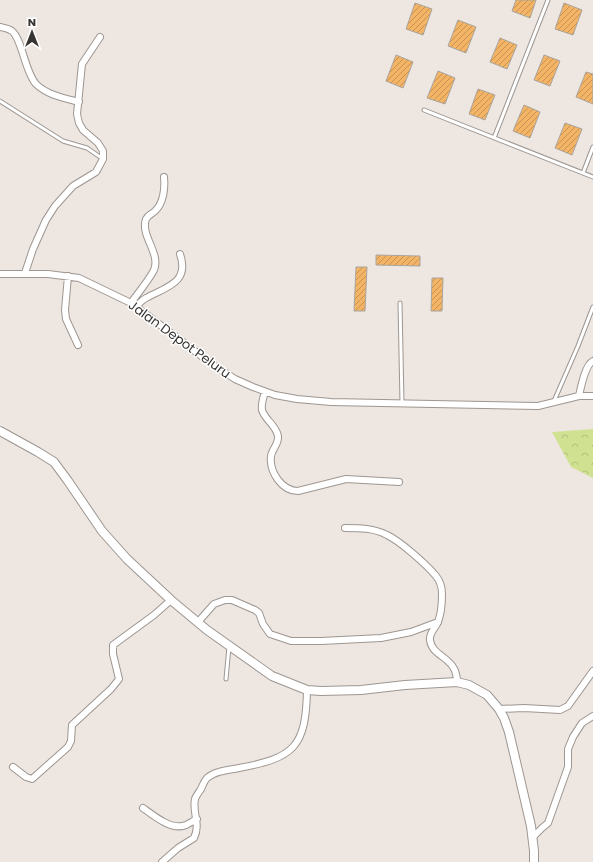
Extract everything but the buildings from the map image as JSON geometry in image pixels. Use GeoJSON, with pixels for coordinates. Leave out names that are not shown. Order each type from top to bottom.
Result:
{"type":"FeatureCollection","features":[{"type":"Feature","properties":{"kind":"street"},"geometry":{"type":"LineString","coordinates":[[0,27],[6,28],[13,32],[35,83],[41,88],[57,96],[79,102]]}},
{"type":"Feature","properties":{"kind":"street"},"geometry":{"type":"LineString","coordinates":[[25,273],[33,249],[46,220],[55,206],[73,186],[96,172],[103,159],[103,151],[98,143],[83,130],[79,123],[77,114],[82,64],[100,37]]}},
{"type":"Feature","properties":{"kind":"street"},"geometry":{"type":"LineString","coordinates":[[134,304],[154,269],[155,258],[145,223],[148,216],[159,207],[164,194],[164,177]]}},
{"type":"Feature","properties":{"kind":"street"},"geometry":{"type":"LineString","coordinates":[[134,304],[165,289],[177,280],[182,272],[183,265],[180,254]]}},
{"type":"Feature","properties":{"kind":"street","name":"Jalan Depot Peluru"},"geometry":{"type":"LineString","coordinates":[[0,274],[48,274],[79,278],[91,283],[134,304],[212,364],[235,379],[265,392],[298,399],[331,402],[538,406],[579,396],[593,396]]}},
{"type":"Feature","properties":{"kind":"street"},"geometry":{"type":"LineString","coordinates":[[68,276],[65,310],[66,319],[78,345]]}},
{"type":"Feature","properties":{"kind":"street"},"geometry":{"type":"LineString","coordinates":[[579,396],[587,367],[590,362],[593,361]]}},
{"type":"Feature","properties":{"kind":"street"},"geometry":{"type":"LineString","coordinates":[[265,392],[262,410],[276,429],[278,438],[278,442],[271,454],[270,462],[278,480],[288,489],[298,491],[346,478],[399,482]]}},
{"type":"Feature","properties":{"kind":"street"},"geometry":{"type":"LineString","coordinates":[[0,431],[54,462],[61,470],[93,519],[109,540],[127,559],[171,600],[198,622],[272,676],[307,690],[361,690],[418,684],[457,682],[479,690],[487,695],[499,709],[504,718],[512,743],[531,826],[534,862]]}},
{"type":"Feature","properties":{"kind":"street"},"geometry":{"type":"LineString","coordinates":[[345,528],[364,528],[387,534],[401,544],[436,576],[441,585],[442,591],[438,622],[429,637],[434,649],[454,668],[457,673],[457,682]]}},
{"type":"Feature","properties":{"kind":"street"},"geometry":{"type":"LineString","coordinates":[[13,767],[26,778],[32,778],[68,747],[71,741],[72,725],[111,689],[119,679],[113,654],[113,645],[171,600]]}},
{"type":"Feature","properties":{"kind":"street"},"geometry":{"type":"LineString","coordinates":[[198,622],[214,604],[225,600],[232,600],[255,610],[259,613],[263,624],[270,634],[290,641],[381,638],[411,632],[438,622]]}},
{"type":"Feature","properties":{"kind":"street"},"geometry":{"type":"LineString","coordinates":[[499,709],[564,709],[568,706],[593,671]]}},
{"type":"Feature","properties":{"kind":"street"},"geometry":{"type":"LineString","coordinates":[[162,862],[178,848],[194,838],[198,826],[195,799],[206,779],[214,773],[274,760],[286,754],[296,743],[304,724],[307,690]]}},
{"type":"Feature","properties":{"kind":"street"},"geometry":{"type":"LineString","coordinates":[[532,838],[548,823],[568,767],[568,750],[573,737],[582,724],[593,716]]}},
{"type":"Feature","properties":{"kind":"street"},"geometry":{"type":"LineString","coordinates":[[143,808],[171,825],[185,825],[197,819]]}},
{"type":"Feature","properties":{"kind":"lane"},"geometry":{"type":"LineString","coordinates":[[494,138],[548,0]]}},
{"type":"Feature","properties":{"kind":"lane"},"geometry":{"type":"LineString","coordinates":[[0,102],[63,141],[87,148],[103,159]]}},
{"type":"Feature","properties":{"kind":"lane"},"geometry":{"type":"LineString","coordinates":[[424,110],[593,177]]}},
{"type":"Feature","properties":{"kind":"lane"},"geometry":{"type":"LineString","coordinates":[[583,173],[593,147]]}},
{"type":"Feature","properties":{"kind":"lane"},"geometry":{"type":"LineString","coordinates":[[400,303],[402,403]]}},
{"type":"Feature","properties":{"kind":"lane"},"geometry":{"type":"LineString","coordinates":[[553,403],[593,307]]}},
{"type":"Feature","properties":{"kind":"lane"},"geometry":{"type":"LineString","coordinates":[[226,679],[229,646]]}},
{"type":"Feature","properties":{"kind":"green space"},"geometry":{"type":"Polygon","coordinates":[[[593,429],[593,478],[571,467],[552,432],[593,429]]]}}]}
